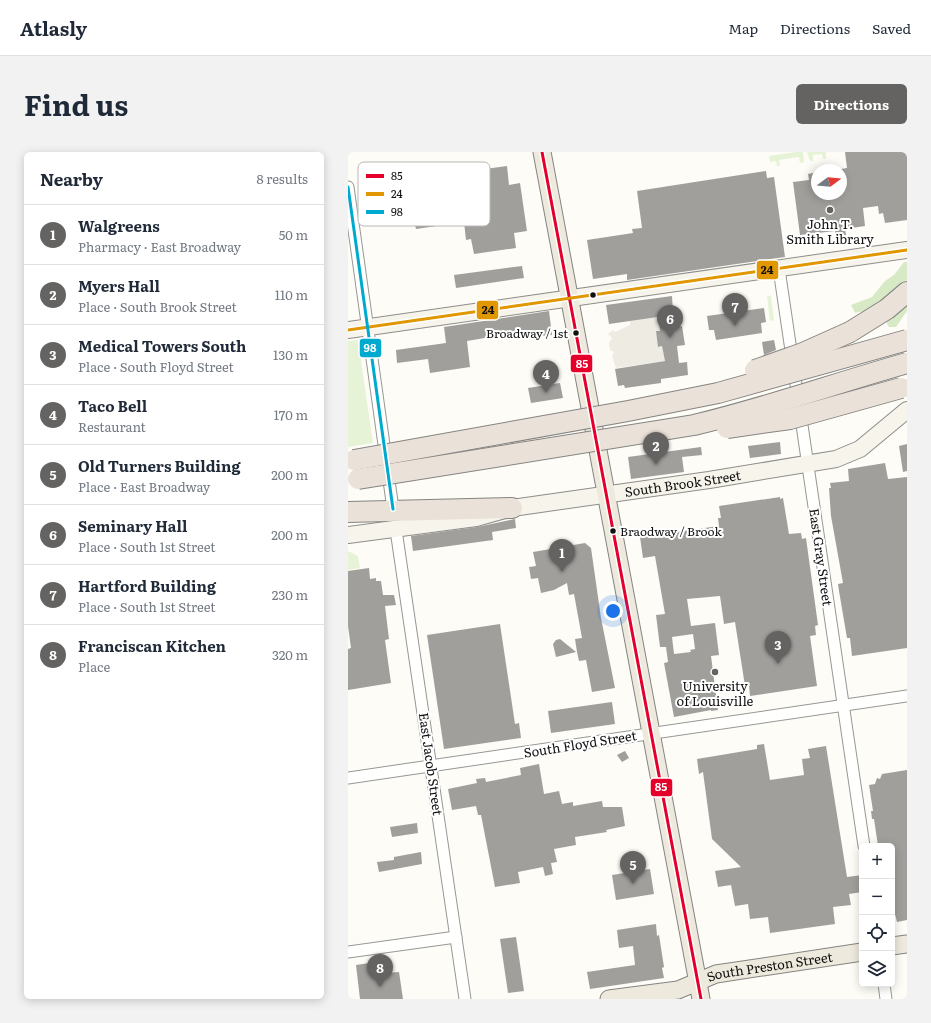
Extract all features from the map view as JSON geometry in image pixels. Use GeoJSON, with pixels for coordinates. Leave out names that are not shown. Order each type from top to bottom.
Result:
{"type":"FeatureCollection","features":[{"type":"Feature","properties":{"kind":"highway"},"geometry":{"type":"LineString","coordinates":[[628,411],[784,360],[850,332],[887,309],[907,292]]}},
{"type":"Feature","properties":{"kind":"highway"},"geometry":{"type":"LineString","coordinates":[[351,460],[628,411],[718,393],[907,340]]}},
{"type":"Feature","properties":{"kind":"highway"},"geometry":{"type":"LineString","coordinates":[[353,480],[694,425],[721,419],[907,363]]}},
{"type":"Feature","properties":{"kind":"highway"},"geometry":{"type":"LineString","coordinates":[[614,438],[720,429],[790,419],[904,387]]}},
{"type":"Feature","properties":{"kind":"highway"},"geometry":{"type":"LineString","coordinates":[[348,512],[393,509],[512,508]]}},
{"type":"Feature","properties":{"kind":"main road"},"geometry":{"type":"LineString","coordinates":[[542,152],[701,999]]}},
{"type":"Feature","properties":{"kind":"main road"},"geometry":{"type":"LineString","coordinates":[[895,946],[907,944]]}},
{"type":"Feature","properties":{"kind":"main road","name":"South Preston Street"},"geometry":{"type":"LineString","coordinates":[[609,999],[678,990],[716,974],[859,952]]}},
{"type":"Feature","properties":{"kind":"street"},"geometry":{"type":"LineString","coordinates":[[348,187],[393,509]]}},
{"type":"Feature","properties":{"kind":"street"},"geometry":{"type":"LineString","coordinates":[[348,330],[907,250]]}},
{"type":"Feature","properties":{"kind":"street","name":"East Gray Street"},"geometry":{"type":"LineString","coordinates":[[780,269],[864,843]]}},
{"type":"Feature","properties":{"kind":"street","name":"South Brook Street"},"geometry":{"type":"LineString","coordinates":[[348,535],[396,530],[476,518],[512,508],[607,495],[836,459],[853,454],[872,441],[907,410]]}},
{"type":"Feature","properties":{"kind":"street","name":"East Jacob Street"},"geometry":{"type":"LineString","coordinates":[[396,530],[432,766],[465,999]]}},
{"type":"Feature","properties":{"kind":"street","name":"South Floyd Street"},"geometry":{"type":"LineString","coordinates":[[348,778],[907,696]]}},
{"type":"Feature","properties":{"kind":"street"},"geometry":{"type":"LineString","coordinates":[[348,952],[456,937]]}},
{"type":"Feature","properties":{"kind":"street"},"geometry":{"type":"LineString","coordinates":[[884,987],[886,999]]}},
{"type":"Feature","properties":{"kind":"green space"},"geometry":{"type":"Polygon","coordinates":[[[803,152],[804,162],[800,163],[799,157],[779,160],[780,166],[777,166],[776,161],[770,162],[769,156],[803,152]]]}},
{"type":"Feature","properties":{"kind":"green space"},"geometry":{"type":"Polygon","coordinates":[[[807,152],[826,152],[826,159],[823,159],[822,154],[813,155],[813,161],[810,161],[807,152]]]}},
{"type":"Feature","properties":{"kind":"green space"},"geometry":{"type":"Polygon","coordinates":[[[904,262],[907,262],[907,280],[872,309],[855,313],[851,305],[872,297],[885,281],[894,275],[904,262]]]}},
{"type":"Feature","properties":{"kind":"green space"},"geometry":{"type":"Polygon","coordinates":[[[767,296],[771,296],[774,320],[770,321],[767,296]]]}},
{"type":"Feature","properties":{"kind":"green space"},"geometry":{"type":"Polygon","coordinates":[[[907,297],[907,311],[896,327],[889,327],[887,324],[887,317],[907,297]]]}},
{"type":"Feature","properties":{"kind":"green space"},"geometry":{"type":"Polygon","coordinates":[[[358,340],[373,443],[348,447],[348,341],[358,340]]]}},
{"type":"Feature","properties":{"kind":"green space"},"geometry":{"type":"Polygon","coordinates":[[[348,551],[358,556],[360,568],[348,570],[348,551]]]}},
{"type":"Feature","properties":{"kind":"shaded area"},"geometry":{"type":"Polygon","coordinates":[[[658,317],[660,331],[656,331],[659,347],[662,346],[665,361],[616,368],[612,356],[614,352],[610,350],[609,343],[612,338],[608,334],[613,330],[615,332],[630,325],[630,321],[658,317]]]}},
{"type":"Feature","properties":{"kind":"building"},"geometry":{"type":"Polygon","coordinates":[[[845,152],[907,152],[907,220],[885,223],[883,213],[879,214],[878,206],[863,208],[865,226],[845,229],[846,235],[836,236],[835,231],[800,235],[793,182],[809,180],[808,174],[811,173],[811,200],[847,200],[845,152]]]}},
{"type":"Feature","properties":{"kind":"building"},"geometry":{"type":"Polygon","coordinates":[[[507,166],[509,185],[520,183],[527,231],[514,233],[516,248],[474,254],[471,239],[466,240],[464,226],[490,226],[490,168],[507,166]]]}},
{"type":"Feature","properties":{"kind":"building"},"geometry":{"type":"Polygon","coordinates":[[[766,171],[767,178],[774,177],[785,257],[627,280],[627,274],[593,279],[587,240],[633,233],[632,229],[642,228],[637,191],[766,171]]]}},
{"type":"Feature","properties":{"kind":"building"},"geometry":{"type":"Polygon","coordinates":[[[415,226],[437,226],[416,229],[415,226]]]}},
{"type":"Feature","properties":{"kind":"building"},"geometry":{"type":"Polygon","coordinates":[[[522,266],[524,278],[456,288],[454,275],[522,266]]]}},
{"type":"Feature","properties":{"kind":"building"},"geometry":{"type":"Polygon","coordinates":[[[672,296],[674,327],[682,326],[685,345],[677,346],[679,363],[687,362],[688,375],[661,379],[661,383],[625,388],[624,385],[618,386],[615,369],[665,361],[662,346],[658,347],[656,331],[660,331],[658,317],[609,324],[606,305],[672,296]]]}},
{"type":"Feature","properties":{"kind":"building"},"geometry":{"type":"Polygon","coordinates":[[[764,308],[766,322],[761,323],[762,333],[716,340],[714,330],[709,330],[707,316],[764,308]]]}},
{"type":"Feature","properties":{"kind":"building"},"geometry":{"type":"Polygon","coordinates":[[[549,311],[552,335],[516,338],[515,333],[467,341],[470,367],[430,373],[428,359],[397,363],[396,350],[446,343],[444,327],[549,311]]]}},
{"type":"Feature","properties":{"kind":"building"},"geometry":{"type":"Polygon","coordinates":[[[774,340],[776,350],[764,355],[762,342],[774,340]]]}},
{"type":"Feature","properties":{"kind":"building"},"geometry":{"type":"Polygon","coordinates":[[[560,383],[563,398],[531,403],[528,388],[560,383]]]}},
{"type":"Feature","properties":{"kind":"building"},"geometry":{"type":"Polygon","coordinates":[[[780,442],[781,454],[750,458],[748,446],[780,442]]]}},
{"type":"Feature","properties":{"kind":"building"},"geometry":{"type":"Polygon","coordinates":[[[907,444],[907,471],[903,472],[899,446],[907,444]]]}},
{"type":"Feature","properties":{"kind":"building"},"geometry":{"type":"Polygon","coordinates":[[[701,447],[702,455],[682,457],[684,472],[631,479],[628,457],[701,447]]]}},
{"type":"Feature","properties":{"kind":"building"},"geometry":{"type":"Polygon","coordinates":[[[885,463],[888,479],[907,477],[907,648],[852,656],[850,638],[847,638],[838,584],[843,583],[831,516],[829,488],[831,488],[830,483],[849,481],[848,469],[885,463]]]}},
{"type":"Feature","properties":{"kind":"building"},"geometry":{"type":"Polygon","coordinates":[[[780,497],[780,499],[783,498],[789,534],[801,533],[802,539],[806,538],[818,625],[815,626],[816,635],[810,636],[817,686],[750,696],[749,685],[745,686],[735,622],[724,624],[720,596],[687,599],[691,626],[715,623],[719,655],[711,656],[718,710],[674,717],[664,663],[668,662],[666,647],[660,647],[656,615],[665,614],[655,556],[643,558],[640,537],[719,526],[718,518],[721,518],[719,506],[780,497]],[[693,634],[672,637],[674,654],[691,652],[690,650],[695,649],[693,634]]]}},
{"type":"Feature","properties":{"kind":"building"},"geometry":{"type":"Polygon","coordinates":[[[515,519],[516,528],[492,532],[493,540],[413,551],[411,536],[477,527],[515,519]]]}},
{"type":"Feature","properties":{"kind":"building"},"geometry":{"type":"Polygon","coordinates":[[[585,543],[591,548],[601,618],[615,688],[592,692],[586,660],[579,661],[577,652],[575,639],[582,638],[574,594],[569,595],[567,583],[554,590],[541,593],[538,578],[531,579],[529,567],[536,566],[533,552],[585,543]]]}},
{"type":"Feature","properties":{"kind":"building"},"geometry":{"type":"Polygon","coordinates":[[[369,568],[370,579],[376,578],[376,581],[381,581],[383,595],[394,595],[396,605],[385,606],[389,639],[385,640],[391,683],[348,690],[348,649],[351,648],[348,626],[348,571],[369,568]]]}},
{"type":"Feature","properties":{"kind":"building"},"geometry":{"type":"Polygon","coordinates":[[[500,624],[515,724],[519,723],[521,738],[444,749],[427,635],[500,624]]]}},
{"type":"Feature","properties":{"kind":"building"},"geometry":{"type":"Polygon","coordinates":[[[560,639],[576,652],[556,657],[553,644],[556,640],[560,639]]]}},
{"type":"Feature","properties":{"kind":"building"},"geometry":{"type":"Polygon","coordinates":[[[612,702],[615,724],[551,733],[548,711],[612,702]]]}},
{"type":"Feature","properties":{"kind":"building"},"geometry":{"type":"Polygon","coordinates":[[[764,744],[770,780],[804,775],[802,759],[810,758],[808,749],[826,746],[847,877],[859,875],[859,892],[849,894],[851,905],[833,907],[835,924],[770,933],[768,917],[750,919],[748,904],[735,906],[731,885],[718,887],[715,871],[741,867],[712,839],[703,772],[699,774],[697,759],[757,749],[757,745],[764,744]]]}},
{"type":"Feature","properties":{"kind":"building"},"geometry":{"type":"Polygon","coordinates":[[[625,751],[629,758],[622,762],[617,755],[625,751]]]}},
{"type":"Feature","properties":{"kind":"building"},"geometry":{"type":"Polygon","coordinates":[[[539,764],[544,794],[559,791],[562,804],[573,802],[573,806],[602,801],[603,807],[622,807],[625,826],[606,830],[607,832],[575,837],[576,845],[554,849],[557,862],[551,863],[553,874],[545,876],[543,867],[518,872],[520,883],[495,887],[481,815],[478,815],[476,806],[452,810],[448,789],[477,783],[476,779],[485,778],[486,782],[521,775],[520,768],[539,764]]]}},
{"type":"Feature","properties":{"kind":"building"},"geometry":{"type":"Polygon","coordinates":[[[907,770],[907,920],[897,922],[895,914],[895,843],[878,843],[874,819],[872,819],[871,811],[873,811],[869,785],[875,784],[877,778],[880,779],[882,774],[907,770]]]}},
{"type":"Feature","properties":{"kind":"building"},"geometry":{"type":"Polygon","coordinates":[[[417,823],[418,833],[392,837],[390,827],[417,823]]]}},
{"type":"Feature","properties":{"kind":"building"},"geometry":{"type":"Polygon","coordinates":[[[421,852],[422,864],[379,872],[377,862],[394,860],[394,857],[421,852]]]}},
{"type":"Feature","properties":{"kind":"building"},"geometry":{"type":"Polygon","coordinates":[[[650,869],[654,894],[616,900],[612,875],[650,869]]]}},
{"type":"Feature","properties":{"kind":"building"},"geometry":{"type":"Polygon","coordinates":[[[656,924],[657,936],[659,935],[664,967],[662,968],[664,978],[590,989],[587,972],[635,965],[633,946],[619,948],[617,930],[656,924]]]}},
{"type":"Feature","properties":{"kind":"building"},"geometry":{"type":"Polygon","coordinates":[[[516,937],[524,991],[508,993],[500,939],[516,937]]]}},
{"type":"Feature","properties":{"kind":"building"},"geometry":{"type":"Polygon","coordinates":[[[376,962],[377,967],[384,966],[385,973],[399,972],[403,999],[360,999],[356,965],[376,962]]]}},
{"type":"Feature","properties":{"kind":"transit line","name":"85"},"geometry":{"type":"LineString","coordinates":[[542,152],[701,999]]}},
{"type":"Feature","properties":{"kind":"transit line","name":"98"},"geometry":{"type":"LineString","coordinates":[[348,187],[393,509]]}},
{"type":"Feature","properties":{"kind":"transit line","name":"24"},"geometry":{"type":"LineString","coordinates":[[348,330],[907,250]]}},
{"type":"Feature","properties":{"kind":"place","name":"John T. Smith Library"},"geometry":{"type":"Point","coordinates":[830,210]}},
{"type":"Feature","properties":{"kind":"place","name":"Hartford Building"},"geometry":{"type":"Point","coordinates":[735,326]}},
{"type":"Feature","properties":{"kind":"place","name":"Broadway / 1st"},"geometry":{"type":"Point","coordinates":[576,333]}},
{"type":"Feature","properties":{"kind":"place","name":"Seminary Hall"},"geometry":{"type":"Point","coordinates":[670,338]}},
{"type":"Feature","properties":{"kind":"place","name":"Taco Bell"},"geometry":{"type":"Point","coordinates":[546,393]}},
{"type":"Feature","properties":{"kind":"place","name":"Myers Hall"},"geometry":{"type":"Point","coordinates":[656,465]}},
{"type":"Feature","properties":{"kind":"place","name":"Braodway / Brook"},"geometry":{"type":"Point","coordinates":[613,531]}},
{"type":"Feature","properties":{"kind":"place","name":"Walgreens"},"geometry":{"type":"Point","coordinates":[562,572]}},
{"type":"Feature","properties":{"kind":"place","name":"Medical Towers South"},"geometry":{"type":"Point","coordinates":[778,664]}},
{"type":"Feature","properties":{"kind":"place","name":"University of Louisville"},"geometry":{"type":"Point","coordinates":[715,672]}},
{"type":"Feature","properties":{"kind":"place","name":"Old Turners Building"},"geometry":{"type":"Point","coordinates":[633,884]}},
{"type":"Feature","properties":{"kind":"place","name":"Franciscan Kitchen"},"geometry":{"type":"Point","coordinates":[380,987]}}]}
